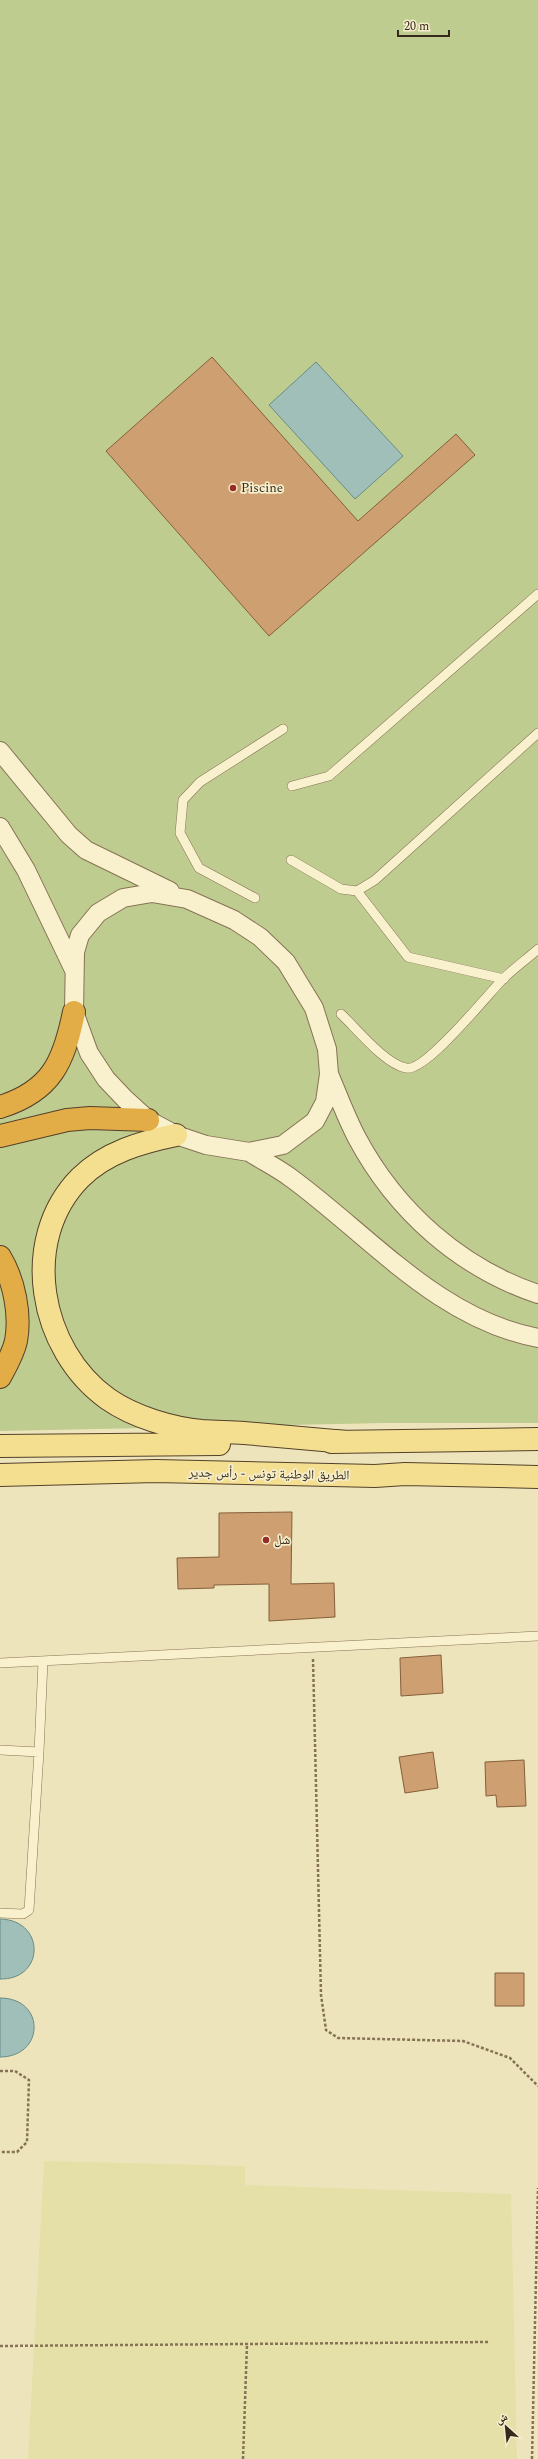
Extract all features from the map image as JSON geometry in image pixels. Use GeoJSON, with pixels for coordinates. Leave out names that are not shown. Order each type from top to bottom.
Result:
{"type":"FeatureCollection","features":[{"type":"Feature","properties":{"kind":"highway"},"geometry":{"type":"LineString","coordinates":[[0,1107],[13,1103],[32,1092],[58,1067],[67,1046],[74,1012]]}},
{"type":"Feature","properties":{"kind":"highway"},"geometry":{"type":"LineString","coordinates":[[0,1136],[67,1120],[90,1118],[148,1120]]}},
{"type":"Feature","properties":{"kind":"highway"},"geometry":{"type":"LineString","coordinates":[[0,1257],[12,1285],[17,1326],[16,1341],[0,1377]]}},
{"type":"Feature","properties":{"kind":"main road"},"geometry":{"type":"LineString","coordinates":[[176,1135],[136,1144],[92,1168],[81,1178],[58,1210],[49,1230],[44,1253],[43,1277],[53,1325],[63,1346],[89,1381],[108,1398],[145,1417],[201,1431],[346,1442]]}},
{"type":"Feature","properties":{"kind":"main road"},"geometry":{"type":"LineString","coordinates":[[0,1446],[538,1439]]}},
{"type":"Feature","properties":{"kind":"main road","name":"الطريق الوطنية تونس - رأس جدير"},"geometry":{"type":"LineString","coordinates":[[0,1475],[54,1472],[156,1471],[375,1476],[405,1474],[538,1477]]}},
{"type":"Feature","properties":{"kind":"main road"},"geometry":{"type":"LineString","coordinates":[[0,1486],[10,1485],[54,1472]]}},
{"type":"Feature","properties":{"kind":"street"},"geometry":{"type":"LineString","coordinates":[[0,751],[69,835],[86,850],[234,920],[260,937],[286,962],[314,1008],[327,1049],[329,1074],[325,1102],[315,1121],[283,1145],[249,1152],[206,1145],[176,1135],[148,1120],[106,1079],[89,1054],[74,1012],[75,952],[80,935],[98,913],[123,898],[152,893],[187,899]]}},
{"type":"Feature","properties":{"kind":"street"},"geometry":{"type":"LineString","coordinates":[[0,827],[26,870],[74,971]]}},
{"type":"Feature","properties":{"kind":"street"},"geometry":{"type":"LineString","coordinates":[[329,1074],[357,1138],[390,1189],[425,1226],[441,1242],[473,1264],[511,1285],[538,1294]]}},
{"type":"Feature","properties":{"kind":"street"},"geometry":{"type":"LineString","coordinates":[[249,1152],[290,1177],[438,1296],[489,1323],[538,1338]]}},
{"type":"Feature","properties":{"kind":"lane"},"geometry":{"type":"LineString","coordinates":[[292,786],[329,776],[538,594]]}},
{"type":"Feature","properties":{"kind":"lane"},"geometry":{"type":"LineString","coordinates":[[255,898],[199,868],[180,833],[183,800],[200,782],[283,729]]}},
{"type":"Feature","properties":{"kind":"lane"},"geometry":{"type":"LineString","coordinates":[[291,860],[341,889],[357,891],[375,880],[538,732]]}},
{"type":"Feature","properties":{"kind":"lane"},"geometry":{"type":"LineString","coordinates":[[357,891],[408,957],[504,979]]}},
{"type":"Feature","properties":{"kind":"lane"},"geometry":{"type":"LineString","coordinates":[[341,1014],[393,1064],[408,1069],[420,1065],[438,1050],[504,979],[538,949]]}},
{"type":"Feature","properties":{"kind":"lane"},"geometry":{"type":"LineString","coordinates":[[0,1663],[538,1636]]}},
{"type":"Feature","properties":{"kind":"lane"},"geometry":{"type":"LineString","coordinates":[[0,1913],[23,1914],[28,1910],[39,1752],[43,1661]]}},
{"type":"Feature","properties":{"kind":"lane"},"geometry":{"type":"LineString","coordinates":[[0,1750],[39,1752]]}},
{"type":"Feature","properties":{"kind":"path"},"geometry":{"type":"LineString","coordinates":[[312,1648],[321,1995],[326,2030],[338,2038],[463,2041],[510,2058],[538,2086]]}},
{"type":"Feature","properties":{"kind":"path"},"geometry":{"type":"LineString","coordinates":[[0,2071],[15,2071],[29,2080],[27,2142],[17,2152],[0,2152]]}},
{"type":"Feature","properties":{"kind":"path"},"geometry":{"type":"LineString","coordinates":[[532,2459],[538,2188]]}},
{"type":"Feature","properties":{"kind":"path"},"geometry":{"type":"LineString","coordinates":[[0,2346],[489,2342]]}},
{"type":"Feature","properties":{"kind":"path"},"geometry":{"type":"LineString","coordinates":[[243,2459],[247,2344]]}},
{"type":"Feature","properties":{"kind":"shaded area"},"geometry":{"type":"Polygon","coordinates":[[[44,2161],[245,2166],[245,2185],[511,2194],[517,2459],[28,2459],[44,2161]]]}},
{"type":"Feature","properties":{"kind":"green space"},"geometry":{"type":"Polygon","coordinates":[[[0,0],[538,0],[538,1423],[385,1423],[0,1431],[0,0]]]}},
{"type":"Feature","properties":{"kind":"water"},"geometry":{"type":"Polygon","coordinates":[[[316,362],[403,456],[355,499],[269,405],[316,362]]]}},
{"type":"Feature","properties":{"kind":"water"},"geometry":{"type":"Polygon","coordinates":[[[0,1919],[15,1922],[26,1929],[32,1939],[34,1950],[32,1961],[25,1970],[15,1977],[0,1979],[0,1919]]]}},
{"type":"Feature","properties":{"kind":"water"},"geometry":{"type":"Polygon","coordinates":[[[0,1998],[15,2001],[26,2007],[32,2017],[34,2028],[32,2038],[25,2048],[15,2054],[0,2057],[0,1998]]]}},
{"type":"Feature","properties":{"kind":"building","name":"Piscine"},"geometry":{"type":"Polygon","coordinates":[[[212,357],[358,521],[456,434],[475,455],[269,636],[106,451],[212,357]]]}},
{"type":"Feature","properties":{"kind":"building"},"geometry":{"type":"Polygon","coordinates":[[[292,1512],[291,1584],[334,1583],[335,1617],[269,1621],[269,1584],[214,1585],[214,1588],[178,1589],[177,1558],[219,1557],[219,1513],[292,1512]]]}},
{"type":"Feature","properties":{"kind":"building"},"geometry":{"type":"Polygon","coordinates":[[[441,1655],[443,1693],[401,1696],[400,1658],[441,1655]]]}},
{"type":"Feature","properties":{"kind":"building"},"geometry":{"type":"Polygon","coordinates":[[[433,1752],[438,1788],[405,1793],[399,1757],[433,1752]]]}},
{"type":"Feature","properties":{"kind":"building"},"geometry":{"type":"Polygon","coordinates":[[[524,1760],[526,1806],[497,1807],[496,1795],[486,1796],[485,1762],[524,1760]]]}},
{"type":"Feature","properties":{"kind":"building"},"geometry":{"type":"Polygon","coordinates":[[[495,1973],[524,1973],[524,2006],[495,2006],[495,1973]]]}},
{"type":"Feature","properties":{"kind":"place","name":"Piscine"},"geometry":{"type":"Point","coordinates":[233,488]}},
{"type":"Feature","properties":{"kind":"place","name":"شل"},"geometry":{"type":"Point","coordinates":[266,1540]}}]}
